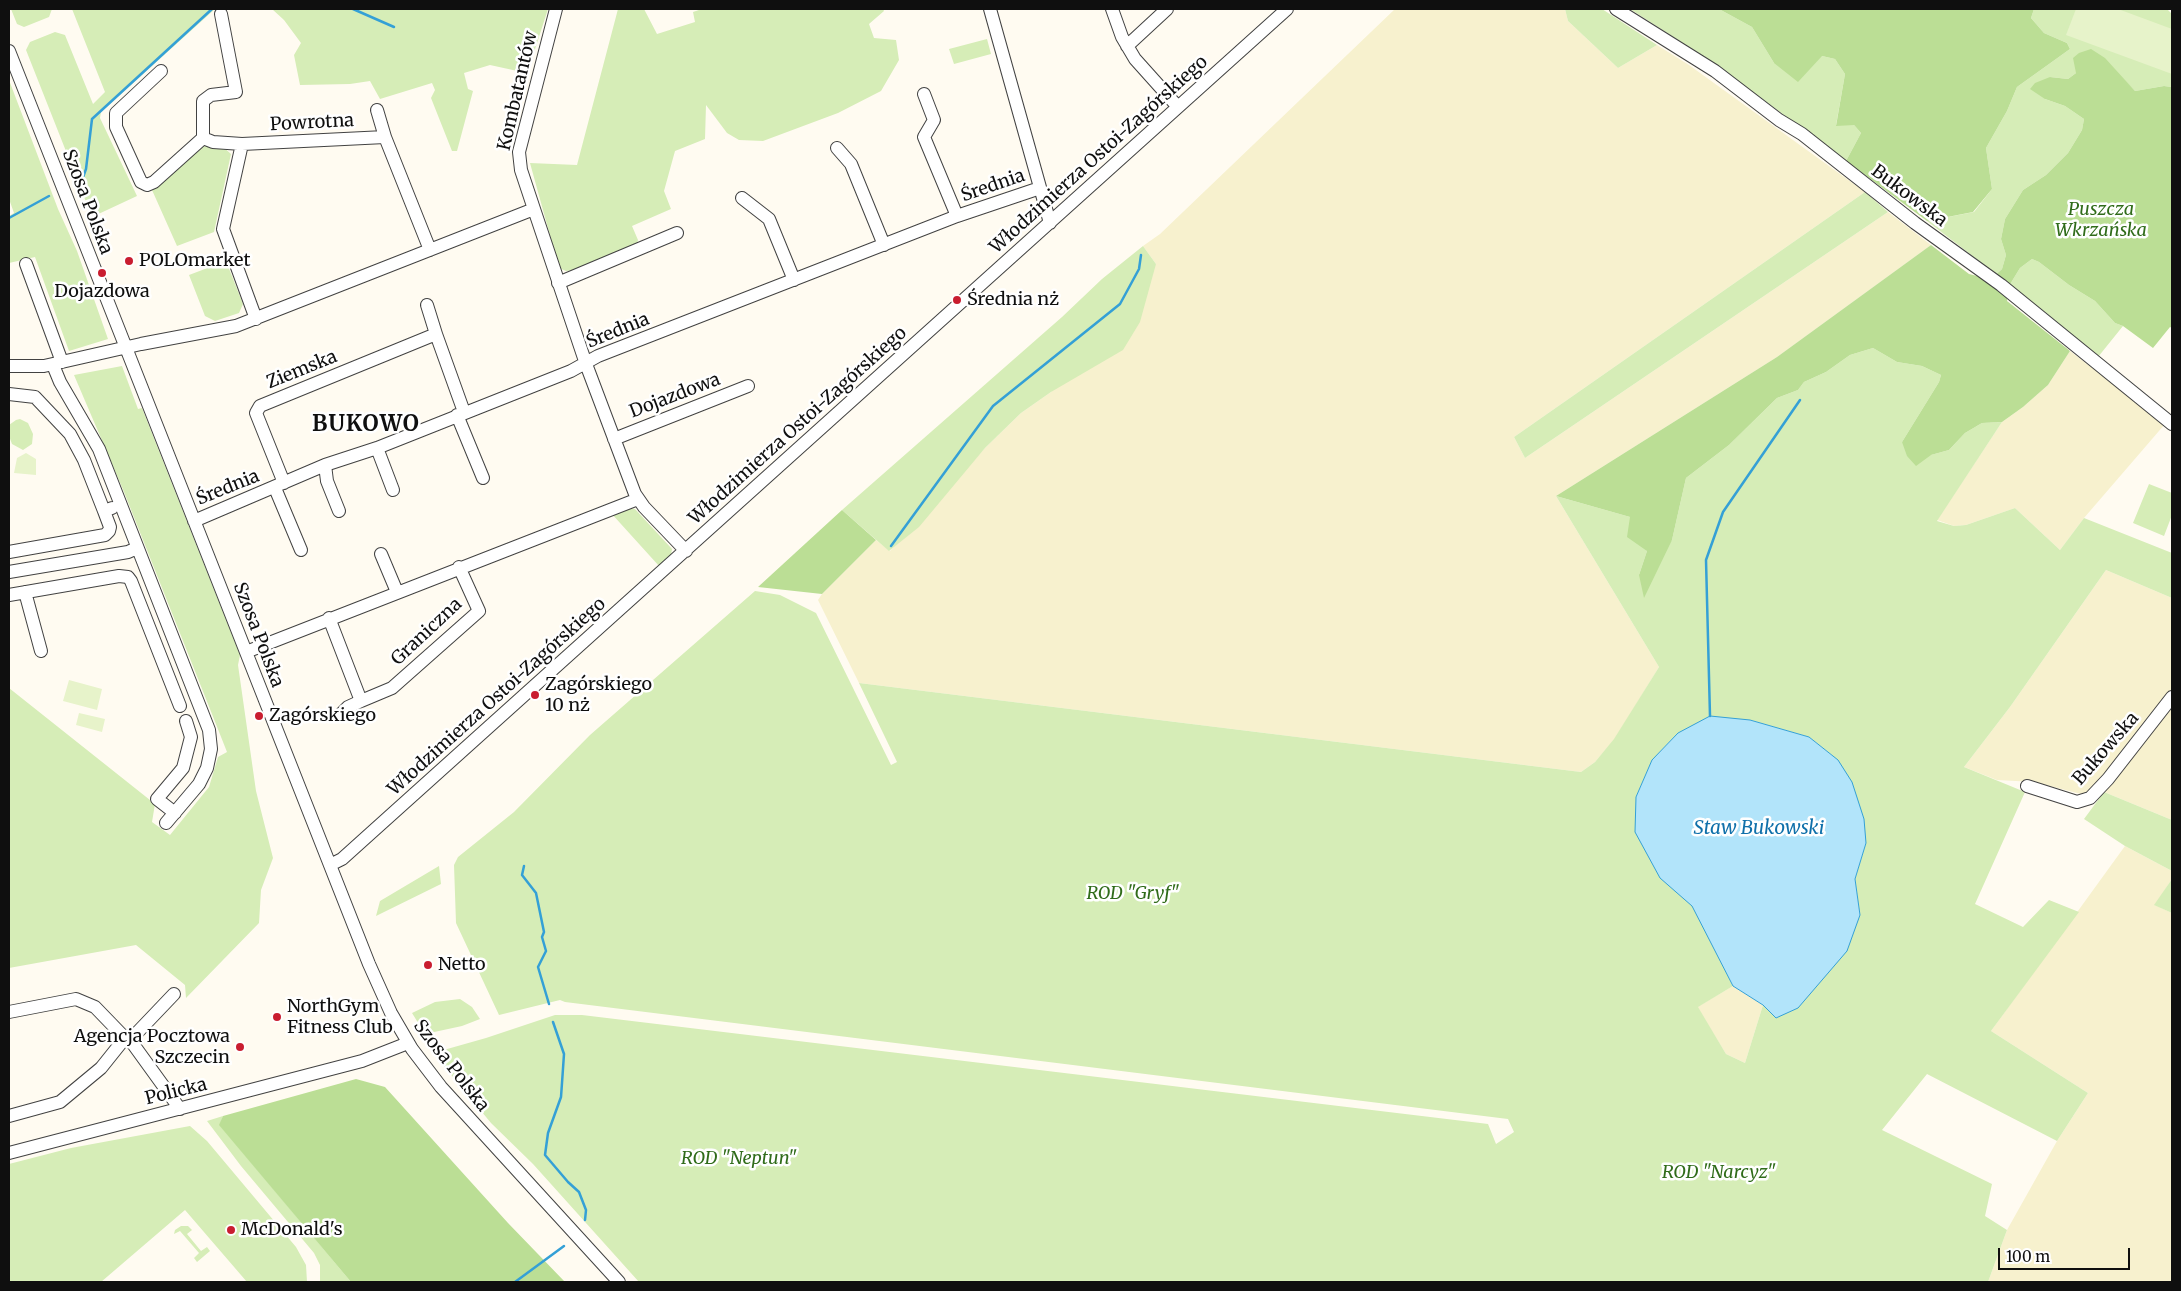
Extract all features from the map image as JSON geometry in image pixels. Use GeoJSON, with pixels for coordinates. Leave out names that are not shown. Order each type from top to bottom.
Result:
{"type":"FeatureCollection","features":[{"type":"Feature","properties":{"kind":"street","name":"Kombatantów"},"geometry":{"type":"LineString","coordinates":[[534,209],[521,170],[519,152],[556,9]]}},
{"type":"Feature","properties":{"kind":"street"},"geometry":{"type":"LineString","coordinates":[[990,9],[1050,223]]}},
{"type":"Feature","properties":{"kind":"street"},"geometry":{"type":"LineString","coordinates":[[1112,9],[1126,46],[1178,107]]}},
{"type":"Feature","properties":{"kind":"street"},"geometry":{"type":"LineString","coordinates":[[1126,46],[1167,9]]}},
{"type":"Feature","properties":{"kind":"street","name":"Włodzimierza Ostoi-Zagórskiego"},"geometry":{"type":"LineString","coordinates":[[330,865],[342,859],[1287,9]]}},
{"type":"Feature","properties":{"kind":"street","name":"Bukowska"},"geometry":{"type":"LineString","coordinates":[[1616,9],[1715,71],[1780,120],[1802,134],[1915,223],[2001,285],[2172,424]]}},
{"type":"Feature","properties":{"kind":"street"},"geometry":{"type":"LineString","coordinates":[[161,71],[116,114],[116,127],[140,182],[147,185],[154,182],[203,138],[203,101],[210,95],[236,92],[221,14]]}},
{"type":"Feature","properties":{"kind":"street","name":"Szosa Polska"},"geometry":{"type":"LineString","coordinates":[[9,51],[375,979],[408,1043],[449,1096],[619,1282]]}},
{"type":"Feature","properties":{"kind":"street","name":"Średnia"},"geometry":{"type":"LineString","coordinates":[[924,94],[934,120],[924,137],[957,216]]}},
{"type":"Feature","properties":{"kind":"street","name":"Powrotna"},"geometry":{"type":"LineString","coordinates":[[377,110],[385,137],[430,250]]}},
{"type":"Feature","properties":{"kind":"street","name":"Powrotna"},"geometry":{"type":"LineString","coordinates":[[203,138],[213,142],[242,144],[385,137]]}},
{"type":"Feature","properties":{"kind":"street"},"geometry":{"type":"LineString","coordinates":[[242,144],[223,229],[256,318]]}},
{"type":"Feature","properties":{"kind":"street"},"geometry":{"type":"LineString","coordinates":[[837,148],[851,164],[884,245]]}},
{"type":"Feature","properties":{"kind":"street","name":"Średnia"},"geometry":{"type":"LineString","coordinates":[[194,520],[280,486],[325,465],[377,448],[571,371],[598,356],[957,216],[1040,188]]}},
{"type":"Feature","properties":{"kind":"street"},"geometry":{"type":"LineString","coordinates":[[742,198],[769,219],[794,280]]}},
{"type":"Feature","properties":{"kind":"street"},"geometry":{"type":"LineString","coordinates":[[9,366],[26,368],[57,363],[225,329],[534,209]]}},
{"type":"Feature","properties":{"kind":"street","name":"Dojazdowa"},"geometry":{"type":"LineString","coordinates":[[534,209],[586,364],[638,498],[686,551]]}},
{"type":"Feature","properties":{"kind":"street"},"geometry":{"type":"LineString","coordinates":[[558,283],[676,233]]}},
{"type":"Feature","properties":{"kind":"street"},"geometry":{"type":"LineString","coordinates":[[26,264],[57,363],[60,382],[99,449],[209,730],[210,760],[199,784],[166,824]]}},
{"type":"Feature","properties":{"kind":"street"},"geometry":{"type":"LineString","coordinates":[[427,305],[460,414],[483,478]]}},
{"type":"Feature","properties":{"kind":"street","name":"Ziemska"},"geometry":{"type":"LineString","coordinates":[[280,486],[256,413],[260,406],[436,334]]}},
{"type":"Feature","properties":{"kind":"street","name":"Dojazdowa"},"geometry":{"type":"LineString","coordinates":[[614,438],[748,386]]}},
{"type":"Feature","properties":{"kind":"street"},"geometry":{"type":"LineString","coordinates":[[9,394],[35,397],[63,426],[76,443],[110,526],[109,531],[105,535],[9,552]]}},
{"type":"Feature","properties":{"kind":"street"},"geometry":{"type":"LineString","coordinates":[[63,426],[79,413]]}},
{"type":"Feature","properties":{"kind":"street"},"geometry":{"type":"LineString","coordinates":[[377,448],[393,490]]}},
{"type":"Feature","properties":{"kind":"street"},"geometry":{"type":"LineString","coordinates":[[325,465],[327,481],[339,511]]}},
{"type":"Feature","properties":{"kind":"street","name":"Średnia"},"geometry":{"type":"LineString","coordinates":[[280,486],[301,550]]}},
{"type":"Feature","properties":{"kind":"street","name":"Graniczna"},"geometry":{"type":"LineString","coordinates":[[246,652],[638,498]]}},
{"type":"Feature","properties":{"kind":"street"},"geometry":{"type":"LineString","coordinates":[[104,512],[120,505]]}},
{"type":"Feature","properties":{"kind":"street"},"geometry":{"type":"LineString","coordinates":[[9,572],[137,548]]}},
{"type":"Feature","properties":{"kind":"street"},"geometry":{"type":"LineString","coordinates":[[381,554],[397,592]]}},
{"type":"Feature","properties":{"kind":"street","name":"Graniczna"},"geometry":{"type":"LineString","coordinates":[[339,716],[361,700],[392,688],[478,611],[459,567]]}},
{"type":"Feature","properties":{"kind":"street"},"geometry":{"type":"LineString","coordinates":[[9,595],[122,576],[130,579],[178,703],[194,693]]}},
{"type":"Feature","properties":{"kind":"street"},"geometry":{"type":"LineString","coordinates":[[25,592],[41,651]]}},
{"type":"Feature","properties":{"kind":"street"},"geometry":{"type":"LineString","coordinates":[[138,600],[155,594]]}},
{"type":"Feature","properties":{"kind":"street"},"geometry":{"type":"LineString","coordinates":[[329,618],[361,700]]}},
{"type":"Feature","properties":{"kind":"street","name":"Bukowska"},"geometry":{"type":"LineString","coordinates":[[2027,786],[2077,802],[2090,798],[2108,779],[2172,697]]}},
{"type":"Feature","properties":{"kind":"street"},"geometry":{"type":"LineString","coordinates":[[175,813],[157,799],[183,768],[191,737],[186,721]]}},
{"type":"Feature","properties":{"kind":"street"},"geometry":{"type":"LineString","coordinates":[[9,1116],[60,1102],[101,1068],[126,1038],[133,1037],[174,994]]}},
{"type":"Feature","properties":{"kind":"street"},"geometry":{"type":"LineString","coordinates":[[9,1012],[76,999],[94,1007],[133,1044],[180,1109]]}},
{"type":"Feature","properties":{"kind":"street","name":"Policka"},"geometry":{"type":"LineString","coordinates":[[9,1153],[362,1061],[408,1043]]}},
{"type":"Feature","properties":{"kind":"shaded area"},"geometry":{"type":"Polygon","coordinates":[[[1395,9],[1565,9],[1568,21],[1618,68],[1657,45],[1689,65],[1865,192],[1514,437],[1525,458],[1888,212],[1931,245],[1777,357],[1556,496],[1659,667],[1615,739],[1595,762],[1581,772],[859,683],[818,600],[822,594],[876,540],[890,551],[985,448],[1021,413],[1051,392],[1156,264],[1143,246],[1160,234],[1395,9]]]}},
{"type":"Feature","properties":{"kind":"shaded area"},"geometry":{"type":"Polygon","coordinates":[[[2070,351],[2165,424],[2084,518],[2060,550],[2015,508],[1966,525],[1954,526],[1937,520],[2002,422],[2048,385],[2070,351]]]}},
{"type":"Feature","properties":{"kind":"shaded area"},"geometry":{"type":"Polygon","coordinates":[[[2106,570],[2172,598],[2172,689],[2095,791],[2085,795],[2034,782],[1997,780],[1964,767],[2010,707],[2106,570]]]}},
{"type":"Feature","properties":{"kind":"shaded area"},"geometry":{"type":"Polygon","coordinates":[[[2172,701],[2172,820],[2104,792],[2172,701]]]}},
{"type":"Feature","properties":{"kind":"shaded area"},"geometry":{"type":"Polygon","coordinates":[[[2125,846],[2172,871],[2172,879],[2155,905],[2172,913],[2172,1282],[1988,1282],[2007,1230],[2057,1141],[2088,1093],[1991,1031],[2125,846]]]}},
{"type":"Feature","properties":{"kind":"shaded area"},"geometry":{"type":"Polygon","coordinates":[[[1733,986],[1763,1005],[1745,1063],[1726,1054],[1697,1007],[1733,986]]]}},
{"type":"Feature","properties":{"kind":"green space"},"geometry":{"type":"Polygon","coordinates":[[[11,9],[52,9],[49,17],[24,27],[17,24],[11,9]]]}},
{"type":"Feature","properties":{"kind":"green space"},"geometry":{"type":"Polygon","coordinates":[[[72,9],[215,9],[101,112],[100,118],[137,196],[92,217],[26,50],[30,42],[55,32],[65,35],[93,104],[105,92],[72,9]]]}},
{"type":"Feature","properties":{"kind":"green space"},"geometry":{"type":"Polygon","coordinates":[[[272,9],[548,9],[529,68],[522,72],[490,65],[464,73],[468,89],[473,91],[457,151],[452,151],[431,98],[435,90],[432,83],[380,99],[370,81],[350,84],[300,85],[294,55],[301,43],[284,20],[272,9]]]}},
{"type":"Feature","properties":{"kind":"green space"},"geometry":{"type":"Polygon","coordinates":[[[618,9],[644,9],[657,34],[695,22],[693,12],[702,9],[883,9],[884,11],[869,24],[874,38],[896,40],[899,60],[881,91],[838,113],[763,141],[739,140],[727,133],[706,105],[705,139],[675,151],[664,191],[671,209],[632,226],[638,240],[637,244],[576,270],[566,271],[559,268],[530,163],[577,165],[618,9]]]}},
{"type":"Feature","properties":{"kind":"green space"},"geometry":{"type":"Polygon","coordinates":[[[1565,9],[1602,9],[1657,45],[1618,68],[1568,21],[1565,9]]]}},
{"type":"Feature","properties":{"kind":"green space"},"geometry":{"type":"Polygon","coordinates":[[[1630,9],[1719,9],[1752,27],[1774,63],[1822,56],[1835,59],[1845,74],[1836,125],[1854,125],[1861,133],[1846,161],[1761,98],[1630,9]]]}},
{"type":"Feature","properties":{"kind":"green space"},"geometry":{"type":"Polygon","coordinates":[[[1719,9],[2034,9],[2031,18],[2044,33],[2067,43],[2070,49],[2017,87],[2007,111],[1986,148],[1992,189],[1973,212],[1927,221],[1846,161],[1861,133],[1854,125],[1836,126],[1845,74],[1835,59],[1822,56],[1798,82],[1774,63],[1752,27],[1719,9]]]}},
{"type":"Feature","properties":{"kind":"green space"},"geometry":{"type":"Polygon","coordinates":[[[2034,9],[2167,9],[2172,14],[2172,87],[2164,86],[2135,91],[2121,77],[2076,73],[2068,79],[2050,77],[2045,99],[2065,106],[2084,119],[2082,130],[2068,153],[2046,175],[2023,190],[2005,219],[2001,239],[2006,255],[2002,269],[1996,274],[1927,221],[1974,212],[1992,189],[1986,148],[2007,111],[2017,87],[2070,49],[2067,43],[2044,33],[2031,18],[2034,9]]]}},
{"type":"Feature","properties":{"kind":"green space"},"geometry":{"type":"Polygon","coordinates":[[[2076,9],[2118,9],[2172,29],[2172,74],[2066,35],[2076,9]]]}},
{"type":"Feature","properties":{"kind":"green space"},"geometry":{"type":"Polygon","coordinates":[[[987,39],[991,54],[954,64],[949,49],[987,39]]]}},
{"type":"Feature","properties":{"kind":"green space","name":"Puszcza Wkrzańska"},"geometry":{"type":"Polygon","coordinates":[[[2091,49],[2105,58],[2135,91],[2164,86],[2172,87],[2172,328],[2170,327],[2153,348],[2123,326],[2115,323],[2095,301],[2032,259],[2020,268],[2009,286],[2007,301],[2070,351],[2048,385],[2023,407],[2002,422],[1982,423],[1965,433],[1949,450],[1931,455],[1916,466],[1907,456],[1902,442],[1939,382],[1941,375],[1922,366],[1897,362],[1873,348],[1850,355],[1826,372],[1804,382],[1798,390],[1777,398],[1729,445],[1686,478],[1672,540],[1644,598],[1639,575],[1647,551],[1627,537],[1630,517],[1556,496],[1777,357],[1931,245],[1969,274],[1993,277],[2002,269],[2006,255],[2001,239],[2005,219],[2023,190],[2046,175],[2068,153],[2082,130],[2084,119],[2065,106],[2045,99],[2030,89],[2035,83],[2050,77],[2068,79],[2076,73],[2073,58],[2079,53],[2091,49]]]}},
{"type":"Feature","properties":{"kind":"green space"},"geometry":{"type":"Polygon","coordinates":[[[9,80],[58,209],[77,251],[108,339],[69,351],[35,257],[9,263],[9,216],[14,213],[9,199],[9,80]]]}},
{"type":"Feature","properties":{"kind":"green space"},"geometry":{"type":"Polygon","coordinates":[[[221,145],[231,154],[214,232],[177,246],[152,190],[197,147],[221,145]]]}},
{"type":"Feature","properties":{"kind":"green space"},"geometry":{"type":"Polygon","coordinates":[[[1865,192],[1888,212],[1525,458],[1514,437],[1865,192]]]}},
{"type":"Feature","properties":{"kind":"green space"},"geometry":{"type":"Polygon","coordinates":[[[1143,246],[1156,264],[1140,322],[1123,350],[1051,392],[1021,413],[985,448],[919,527],[889,551],[842,510],[1062,317],[1102,279],[1143,246]]]}},
{"type":"Feature","properties":{"kind":"green space"},"geometry":{"type":"Polygon","coordinates":[[[2032,259],[2095,301],[2115,323],[2123,326],[2098,357],[2045,312],[2009,286],[2020,268],[2032,259]]]}},
{"type":"Feature","properties":{"kind":"green space"},"geometry":{"type":"Polygon","coordinates":[[[226,261],[243,304],[239,313],[215,321],[205,316],[189,275],[226,261]]]}},
{"type":"Feature","properties":{"kind":"green space"},"geometry":{"type":"Polygon","coordinates":[[[1873,348],[1897,362],[1922,366],[1941,375],[1939,382],[1902,442],[1931,455],[1949,450],[1965,433],[1982,423],[2002,422],[1937,521],[1954,526],[1966,525],[2015,508],[2060,550],[2084,518],[2172,553],[2172,598],[2106,570],[2010,707],[1964,767],[2025,792],[1975,904],[2023,927],[2049,900],[2079,912],[1991,1031],[2088,1093],[2057,1141],[1927,1074],[1882,1130],[1992,1184],[1985,1216],[2007,1230],[1988,1282],[639,1282],[533,1164],[491,1123],[433,1053],[555,1015],[582,1015],[1488,1124],[1496,1144],[1514,1132],[1508,1119],[560,1000],[499,1015],[456,923],[454,865],[458,857],[514,812],[590,735],[755,591],[780,595],[816,613],[891,765],[897,762],[859,683],[1581,772],[1595,762],[1614,739],[1659,667],[1556,496],[1630,517],[1647,551],[1639,575],[1672,540],[1686,478],[1729,445],[1777,398],[1798,390],[1804,382],[1826,372],[1850,355],[1873,348]],[[1750,720],[1678,733],[1652,760],[1636,797],[1733,986],[1698,1007],[1726,1054],[1745,1063],[1763,1005],[1777,1018],[1860,916],[1855,879],[1866,843],[1833,756],[1809,737],[1750,720]]]}},
{"type":"Feature","properties":{"kind":"green space"},"geometry":{"type":"Polygon","coordinates":[[[122,366],[138,409],[142,408],[240,655],[238,665],[256,791],[273,858],[261,890],[259,923],[186,998],[185,985],[136,945],[9,968],[9,688],[155,804],[152,822],[170,835],[209,787],[218,757],[227,752],[124,492],[74,375],[122,366]]]}},
{"type":"Feature","properties":{"kind":"green space"},"geometry":{"type":"Polygon","coordinates":[[[20,419],[28,423],[33,434],[32,444],[23,450],[12,444],[9,436],[9,425],[20,419]]]}},
{"type":"Feature","properties":{"kind":"green space"},"geometry":{"type":"Polygon","coordinates":[[[26,453],[36,459],[36,475],[14,473],[17,458],[26,453]]]}},
{"type":"Feature","properties":{"kind":"green space"},"geometry":{"type":"Polygon","coordinates":[[[2149,484],[2172,493],[2172,515],[2164,536],[2133,523],[2149,484]]]}},
{"type":"Feature","properties":{"kind":"green space"},"geometry":{"type":"Polygon","coordinates":[[[629,508],[635,509],[672,549],[671,555],[659,566],[611,513],[629,508]]]}},
{"type":"Feature","properties":{"kind":"green space"},"geometry":{"type":"Polygon","coordinates":[[[842,510],[876,540],[822,594],[758,587],[842,510]]]}},
{"type":"Feature","properties":{"kind":"green space"},"geometry":{"type":"Polygon","coordinates":[[[69,680],[102,689],[97,710],[63,701],[69,680]]]}},
{"type":"Feature","properties":{"kind":"green space"},"geometry":{"type":"Polygon","coordinates":[[[79,713],[105,719],[102,732],[76,725],[79,713]]]}},
{"type":"Feature","properties":{"kind":"green space"},"geometry":{"type":"Polygon","coordinates":[[[2104,792],[2172,820],[2172,871],[2125,846],[2084,819],[2104,792]]]}},
{"type":"Feature","properties":{"kind":"green space"},"geometry":{"type":"Polygon","coordinates":[[[439,866],[441,884],[376,916],[380,901],[439,866]]]}},
{"type":"Feature","properties":{"kind":"green space"},"geometry":{"type":"Polygon","coordinates":[[[2172,879],[2172,913],[2154,905],[2172,879]]]}},
{"type":"Feature","properties":{"kind":"green space"},"geometry":{"type":"Polygon","coordinates":[[[460,999],[472,1007],[480,1019],[462,1026],[425,1034],[412,1013],[435,1002],[460,999]]]}},
{"type":"Feature","properties":{"kind":"green space"},"geometry":{"type":"Polygon","coordinates":[[[356,1079],[385,1087],[508,1223],[565,1282],[351,1282],[219,1125],[223,1116],[356,1079]]]}},
{"type":"Feature","properties":{"kind":"green space"},"geometry":{"type":"Polygon","coordinates":[[[223,1116],[220,1125],[351,1282],[320,1282],[320,1265],[314,1253],[241,1166],[207,1121],[223,1116]]]}},
{"type":"Feature","properties":{"kind":"green space"},"geometry":{"type":"Polygon","coordinates":[[[190,1126],[207,1141],[296,1247],[306,1265],[307,1282],[247,1282],[185,1210],[101,1282],[9,1282],[9,1164],[71,1148],[190,1126]]]}},
{"type":"Feature","properties":{"kind":"green space"},"geometry":{"type":"Polygon","coordinates":[[[181,1226],[188,1226],[192,1230],[187,1234],[201,1251],[207,1247],[210,1251],[197,1262],[194,1258],[199,1253],[180,1231],[174,1234],[175,1230],[181,1226]]]}},
{"type":"Feature","properties":{"kind":"water","name":"Staw Bukowski"},"geometry":{"type":"Polygon","coordinates":[[[1710,716],[1750,720],[1809,737],[1838,760],[1852,782],[1864,819],[1866,843],[1855,879],[1860,915],[1847,951],[1798,1008],[1776,1018],[1763,1005],[1733,986],[1692,906],[1660,878],[1635,832],[1636,797],[1652,760],[1678,733],[1710,716]]]}},
{"type":"Feature","properties":{"kind":"waterway"},"geometry":{"type":"LineString","coordinates":[[82,180],[86,169],[92,119],[212,9]]}},
{"type":"Feature","properties":{"kind":"waterway"},"geometry":{"type":"LineString","coordinates":[[353,9],[394,27]]}},
{"type":"Feature","properties":{"kind":"waterway"},"geometry":{"type":"LineString","coordinates":[[9,218],[49,196]]}},
{"type":"Feature","properties":{"kind":"waterway"},"geometry":{"type":"LineString","coordinates":[[891,546],[993,406],[1120,304],[1139,269],[1141,255]]}},
{"type":"Feature","properties":{"kind":"waterway"},"geometry":{"type":"LineString","coordinates":[[1710,716],[1706,560],[1723,512],[1800,400]]}},
{"type":"Feature","properties":{"kind":"waterway"},"geometry":{"type":"LineString","coordinates":[[524,866],[522,875],[536,893],[544,932],[542,937],[546,951],[538,967],[549,1004]]}},
{"type":"Feature","properties":{"kind":"waterway"},"geometry":{"type":"LineString","coordinates":[[553,1022],[564,1054],[561,1097],[548,1133],[545,1155],[579,1192],[586,1210],[585,1220]]}},
{"type":"Feature","properties":{"kind":"waterway"},"geometry":{"type":"LineString","coordinates":[[515,1282],[564,1246]]}},
{"type":"Feature","properties":{"kind":"place","name":"POLOmarket"},"geometry":{"type":"Point","coordinates":[129,261]}},
{"type":"Feature","properties":{"kind":"place","name":"Dojazdowa"},"geometry":{"type":"Point","coordinates":[102,273]}},
{"type":"Feature","properties":{"kind":"place","name":"Średnia nż"},"geometry":{"type":"Point","coordinates":[957,300]}},
{"type":"Feature","properties":{"kind":"place","name":"Zagórskiego 10 nż"},"geometry":{"type":"Point","coordinates":[535,695]}},
{"type":"Feature","properties":{"kind":"place","name":"Zagórskiego"},"geometry":{"type":"Point","coordinates":[259,716]}},
{"type":"Feature","properties":{"kind":"place","name":"Netto"},"geometry":{"type":"Point","coordinates":[428,965]}},
{"type":"Feature","properties":{"kind":"place","name":"NorthGym Fitness Club"},"geometry":{"type":"Point","coordinates":[277,1017]}},
{"type":"Feature","properties":{"kind":"place","name":"Agencja Pocztowa Szczecin"},"geometry":{"type":"Point","coordinates":[240,1047]}},
{"type":"Feature","properties":{"kind":"place","name":"McDonald's"},"geometry":{"type":"Point","coordinates":[231,1230]}},
{"type":"Feature","properties":{"kind":"district","name":"BUKOWO"},"geometry":{"type":"Point","coordinates":[366,425]}},
{"type":"Feature","properties":{"kind":"park label","name":"ROD \"Gryf\""},"geometry":{"type":"Point","coordinates":[1133,894]}},
{"type":"Feature","properties":{"kind":"park label","name":"ROD \"Neptun\""},"geometry":{"type":"Point","coordinates":[739,1159]}},
{"type":"Feature","properties":{"kind":"park label","name":"ROD \"Narcyz\""},"geometry":{"type":"Point","coordinates":[1719,1173]}}]}
